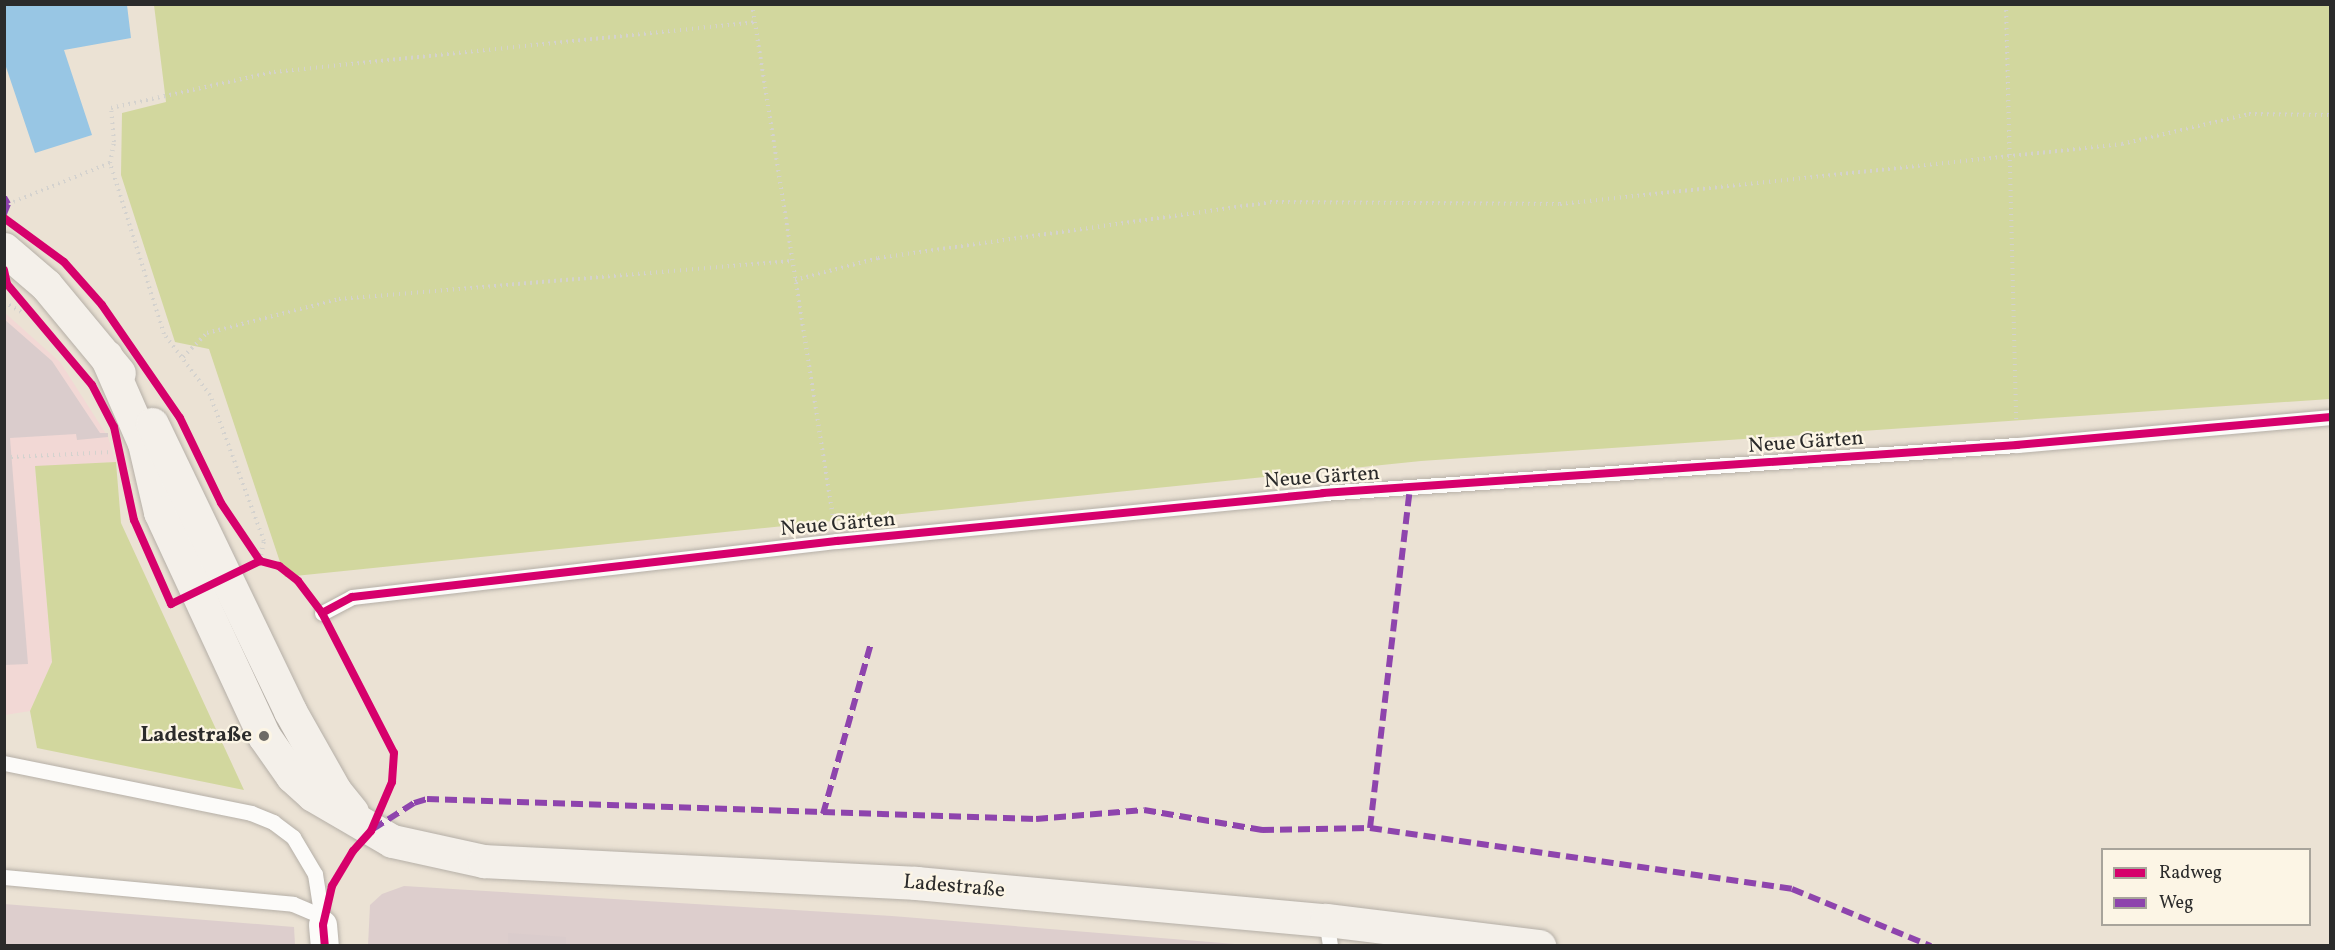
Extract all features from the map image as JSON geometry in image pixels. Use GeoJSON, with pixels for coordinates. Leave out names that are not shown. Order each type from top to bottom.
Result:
{"type":"FeatureCollection","features":[{"type":"Feature","properties":{"kind":"street","name":"Ladestraße"},"geometry":{"type":"LineString","coordinates":[[4,249],[45,285],[106,356],[144,443],[160,512],[264,736],[287,770],[313,795],[371,831],[404,846],[484,861],[916,883],[1328,933],[1539,945]]}},
{"type":"Feature","properties":{"kind":"lane","name":"Neue Gärten"},"geometry":{"type":"LineString","coordinates":[[322,613],[352,597],[837,542],[1323,493],[2017,445],[2331,417]]}},
{"type":"Feature","properties":{"kind":"lane"},"geometry":{"type":"LineString","coordinates":[[4,763],[251,813],[273,822],[293,837],[315,874],[324,935]]}},
{"type":"Feature","properties":{"kind":"lane"},"geometry":{"type":"LineString","coordinates":[[4,877],[293,904],[316,914],[324,935]]}},
{"type":"Feature","properties":{"kind":"path"},"geometry":{"type":"LineString","coordinates":[[752,4],[837,542]]}},
{"type":"Feature","properties":{"kind":"path"},"geometry":{"type":"LineString","coordinates":[[2006,4],[2008,157],[2017,445]]}},
{"type":"Feature","properties":{"kind":"path"},"geometry":{"type":"LineString","coordinates":[[260,561],[264,541],[210,395],[164,334],[110,163],[114,142],[111,108],[274,72],[755,22]]}},
{"type":"Feature","properties":{"kind":"path"},"geometry":{"type":"LineString","coordinates":[[795,280],[878,258],[1270,202],[1560,204],[2122,144],[2249,114],[2331,115]]}},
{"type":"Feature","properties":{"kind":"path"},"geometry":{"type":"LineString","coordinates":[[8,204],[110,163]]}},
{"type":"Feature","properties":{"kind":"path"},"geometry":{"type":"LineString","coordinates":[[183,357],[207,333],[339,299],[792,261]]}},
{"type":"Feature","properties":{"kind":"path"},"geometry":{"type":"LineString","coordinates":[[11,457],[122,452]]}},
{"type":"Feature","properties":{"kind":"shaded area"},"geometry":{"type":"Polygon","coordinates":[[[4,312],[60,362],[108,437],[116,462],[35,467],[52,662],[30,711],[5,715],[4,312]]]}},
{"type":"Feature","properties":{"kind":"shaded area"},"geometry":{"type":"Polygon","coordinates":[[[404,886],[892,916],[1247,945],[368,946],[370,905],[382,894],[404,886]]]}},
{"type":"Feature","properties":{"kind":"shaded area"},"geometry":{"type":"Polygon","coordinates":[[[4,904],[294,927],[295,945],[5,945],[4,904]]]}},
{"type":"Feature","properties":{"kind":"green space"},"geometry":{"type":"Polygon","coordinates":[[[154,5],[2330,5],[2330,399],[1421,461],[285,577],[209,349],[175,342],[121,175],[122,113],[166,102],[154,5]]]}},
{"type":"Feature","properties":{"kind":"green space"},"geometry":{"type":"Polygon","coordinates":[[[116,462],[121,523],[244,790],[37,748],[30,711],[52,662],[35,466],[116,462]]]}},
{"type":"Feature","properties":{"kind":"water"},"geometry":{"type":"Polygon","coordinates":[[[4,5],[127,5],[131,38],[64,50],[92,135],[35,153],[5,64],[4,5]]]}},
{"type":"Feature","properties":{"kind":"building"},"geometry":{"type":"Polygon","coordinates":[[[4,319],[52,361],[100,433],[108,433],[108,437],[77,440],[76,434],[10,438],[28,664],[4,665],[4,319]]]}},
{"type":"Feature","properties":{"kind":"building"},"geometry":{"type":"Polygon","coordinates":[[[508,933],[566,937],[566,946],[508,946],[508,933]]]}},
{"type":"Feature","properties":{"kind":"marked path"},"geometry":{"type":"LineString","coordinates":[[4,197],[8,204],[4,214]]}},
{"type":"Feature","properties":{"kind":"marked path"},"geometry":{"type":"LineString","coordinates":[[1370,828],[1410,490]]}},
{"type":"Feature","properties":{"kind":"marked path"},"geometry":{"type":"LineString","coordinates":[[823,814],[871,643]]}},
{"type":"Feature","properties":{"kind":"marked path"},"geometry":{"type":"LineString","coordinates":[[373,829],[414,803],[427,799],[1036,819],[1144,810],[1262,830],[1370,828],[1792,889],[1931,946]]}},
{"type":"Feature","properties":{"kind":"cycle path"},"geometry":{"type":"LineString","coordinates":[[4,218],[64,262],[102,305],[180,418],[221,503],[260,561]]}},
{"type":"Feature","properties":{"kind":"cycle path"},"geometry":{"type":"LineString","coordinates":[[4,270],[7,284],[92,385],[114,427],[134,520],[171,604],[260,561],[279,566],[298,581],[322,613],[394,753],[392,782],[371,831],[353,851],[332,886],[323,925],[325,946]]}},
{"type":"Feature","properties":{"kind":"cycle path"},"geometry":{"type":"LineString","coordinates":[[322,613],[352,597],[837,541],[1323,493],[2017,445],[2330,417]]}},
{"type":"Feature","properties":{"kind":"place","name":"Ladestraße"},"geometry":{"type":"Point","coordinates":[264,736]}}]}
